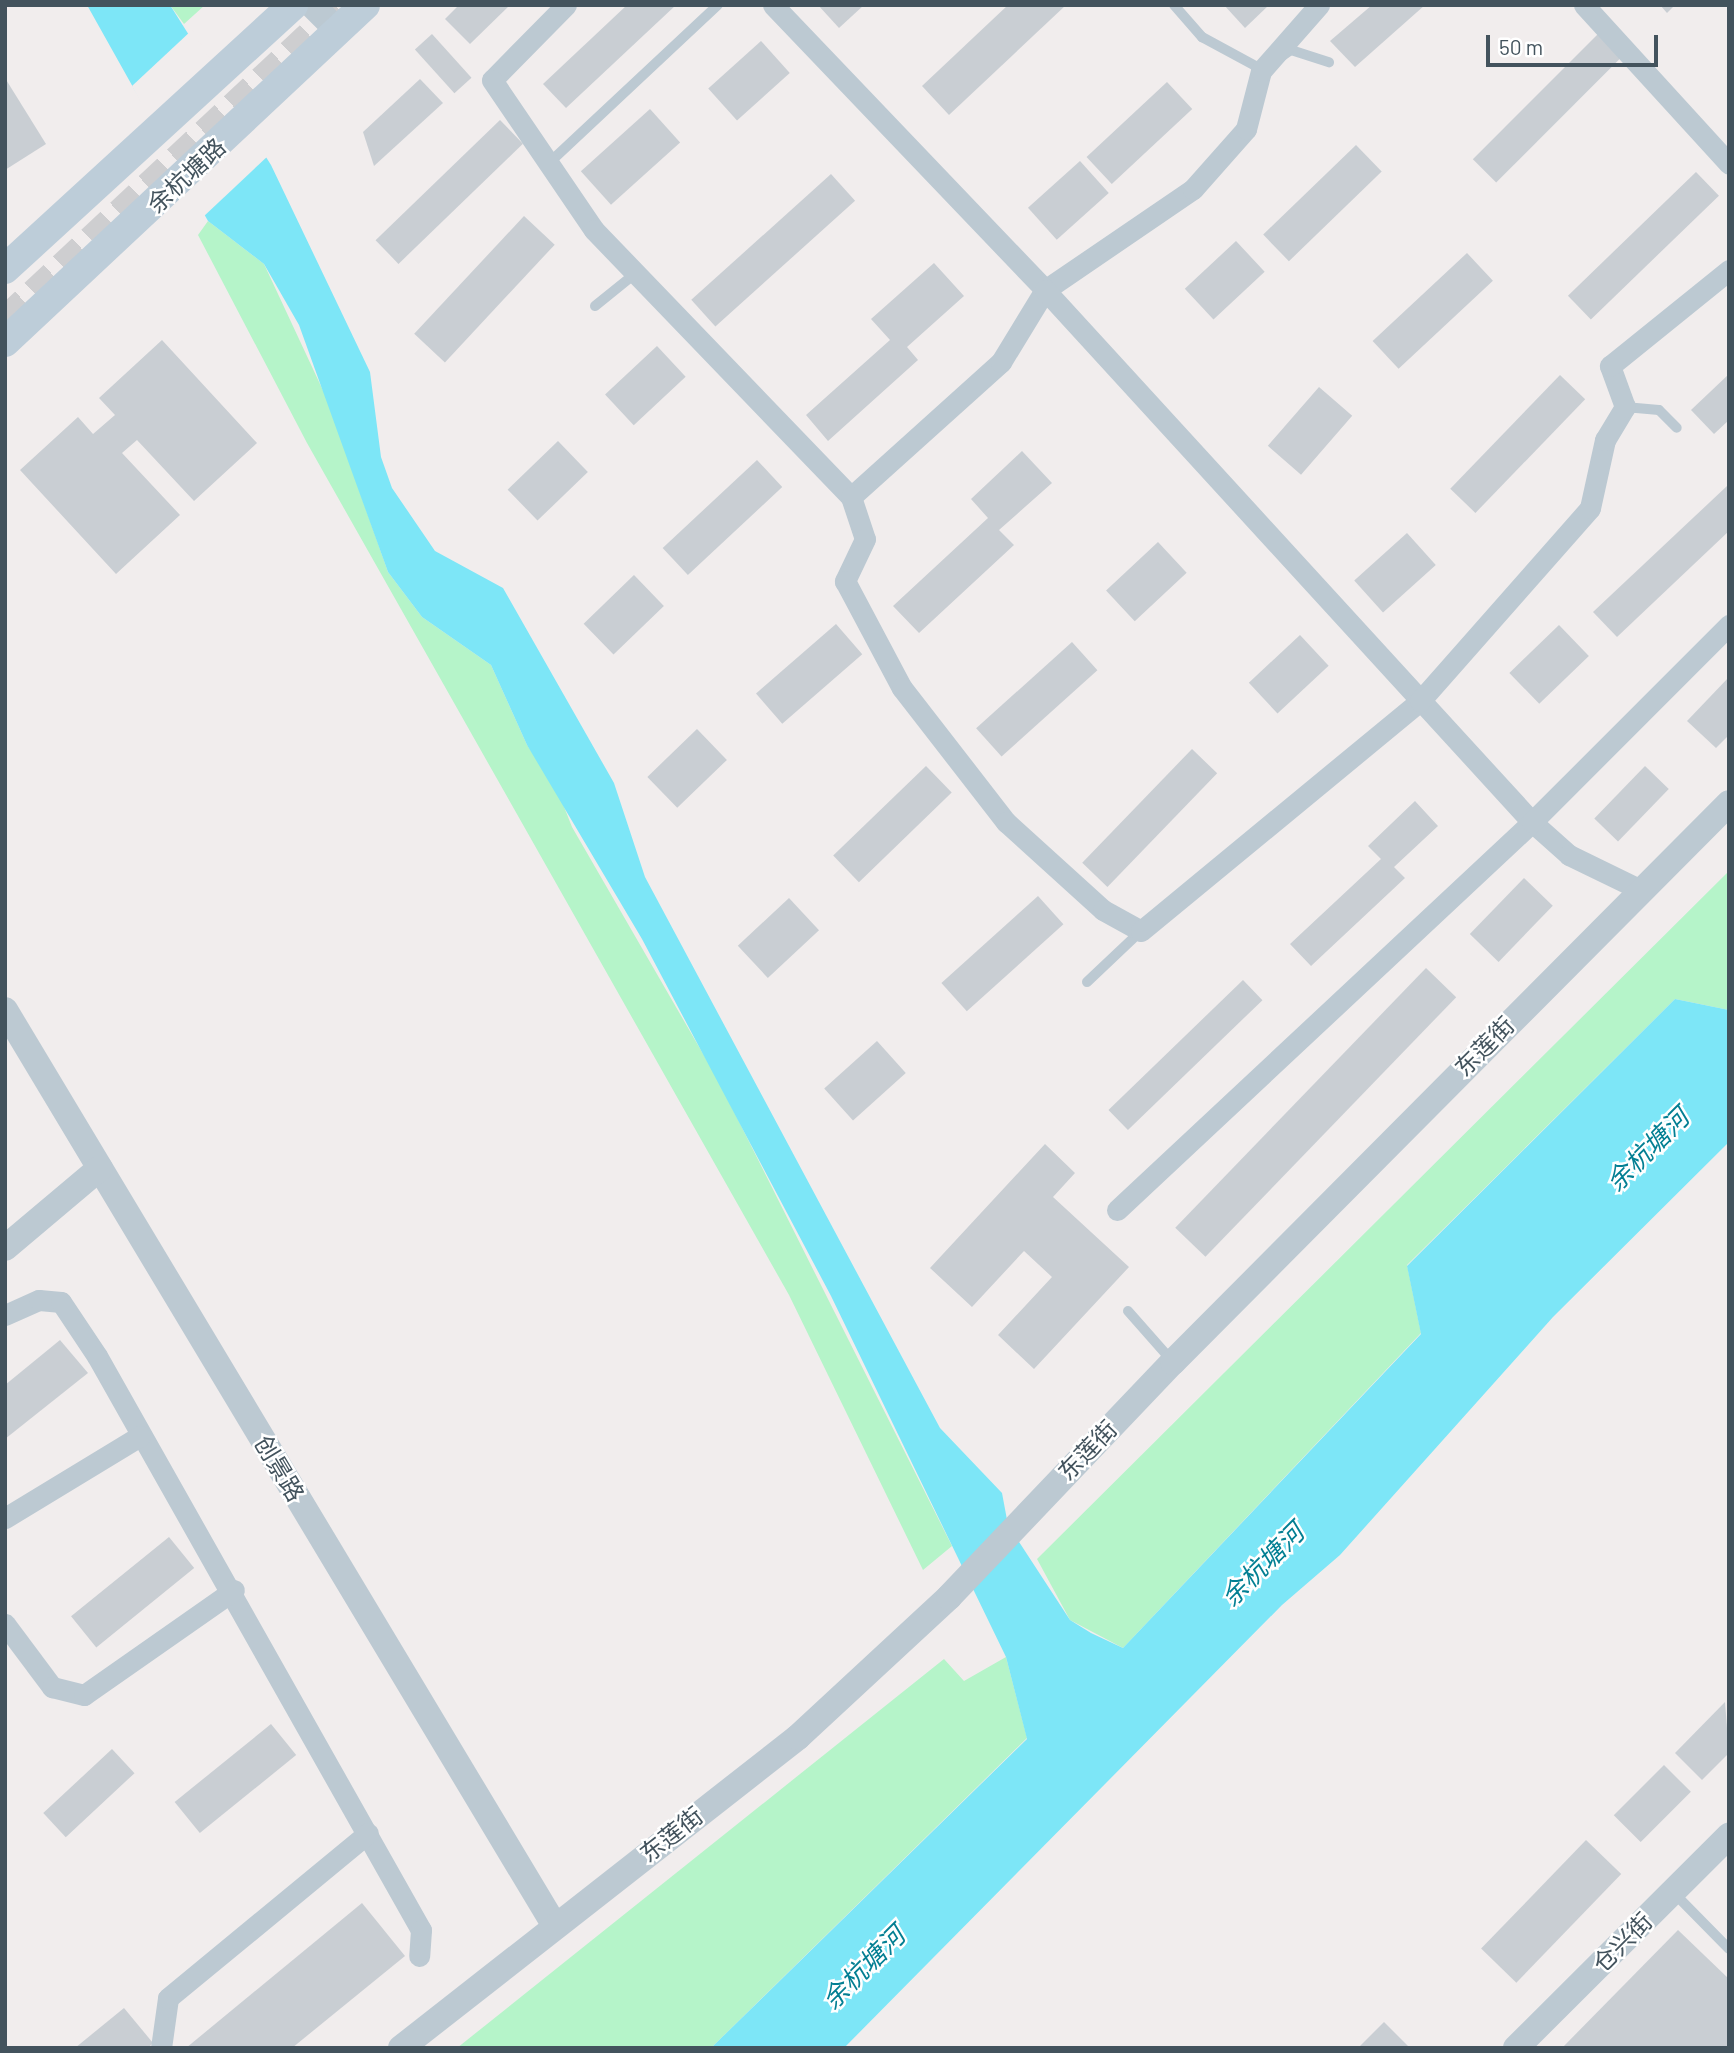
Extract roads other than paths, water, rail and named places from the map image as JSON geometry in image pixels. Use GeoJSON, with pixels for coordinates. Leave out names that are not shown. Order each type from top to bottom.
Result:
{"type":"FeatureCollection","features":[{"type":"Feature","properties":{"kind":"main road"},"geometry":{"type":"LineString","coordinates":[[5,269],[223,66],[293,5]]}},
{"type":"Feature","properties":{"kind":"main road","name":"余杭塘路"},"geometry":{"type":"LineString","coordinates":[[5,342],[250,116],[365,5]]}},
{"type":"Feature","properties":{"kind":"street"},"geometry":{"type":"LineString","coordinates":[[312,5],[338,31]]}},
{"type":"Feature","properties":{"kind":"street"},"geometry":{"type":"LineString","coordinates":[[566,5],[492,80],[594,230],[851,497],[865,539],[845,581],[902,688],[1006,822],[1103,910],[1141,931],[1420,701],[1590,509],[1605,440],[1625,407],[1610,366],[1729,270]]}},
{"type":"Feature","properties":{"kind":"street"},"geometry":{"type":"LineString","coordinates":[[773,5],[1045,290],[1532,822],[1570,855],[1639,889]]}},
{"type":"Feature","properties":{"kind":"street"},"geometry":{"type":"LineString","coordinates":[[851,497],[1001,362],[1045,290],[1193,189],[1246,129],[1261,71],[1319,5]]}},
{"type":"Feature","properties":{"kind":"street"},"geometry":{"type":"LineString","coordinates":[[1584,5],[1729,164]]}},
{"type":"Feature","properties":{"kind":"street"},"geometry":{"type":"LineString","coordinates":[[1117,1210],[1532,822],[1729,625]]}},
{"type":"Feature","properties":{"kind":"street","name":"东莲街"},"geometry":{"type":"LineString","coordinates":[[401,2048],[798,1737],[950,1597],[1036,1502],[1173,1362],[1639,889],[1729,803]]}},
{"type":"Feature","properties":{"kind":"street","name":"创景路"},"geometry":{"type":"LineString","coordinates":[[5,1010],[555,1926]]}},
{"type":"Feature","properties":{"kind":"street"},"geometry":{"type":"LineString","coordinates":[[5,1248],[100,1168]]}},
{"type":"Feature","properties":{"kind":"street"},"geometry":{"type":"LineString","coordinates":[[5,1315],[39,1300],[61,1302],[233,1590],[368,1833],[421,1930],[419,1955]]}},
{"type":"Feature","properties":{"kind":"street"},"geometry":{"type":"LineString","coordinates":[[5,1518],[141,1437]]}},
{"type":"Feature","properties":{"kind":"street"},"geometry":{"type":"LineString","coordinates":[[5,1624],[52,1687],[84,1695],[233,1590]]}},
{"type":"Feature","properties":{"kind":"street"},"geometry":{"type":"LineString","coordinates":[[161,2048],[168,1998],[368,1833]]}},
{"type":"Feature","properties":{"kind":"street","name":"仓兴街"},"geometry":{"type":"LineString","coordinates":[[1516,2048],[1729,1836]]}},
{"type":"Feature","properties":{"kind":"lane"},"geometry":{"type":"LineString","coordinates":[[549,163],[718,5]]}},
{"type":"Feature","properties":{"kind":"lane"},"geometry":{"type":"LineString","coordinates":[[1174,5],[1202,37],[1261,71],[1291,50],[1329,62]]}},
{"type":"Feature","properties":{"kind":"lane"},"geometry":{"type":"LineString","coordinates":[[595,306],[637,272]]}},
{"type":"Feature","properties":{"kind":"lane"},"geometry":{"type":"LineString","coordinates":[[1625,407],[1658,410],[1677,428]]}},
{"type":"Feature","properties":{"kind":"lane"},"geometry":{"type":"LineString","coordinates":[[1087,982],[1141,931]]}},
{"type":"Feature","properties":{"kind":"lane"},"geometry":{"type":"LineString","coordinates":[[1128,1311],[1173,1362]]}},
{"type":"Feature","properties":{"kind":"lane"},"geometry":{"type":"LineString","coordinates":[[1673,1892],[1729,1949]]}},
{"type":"Feature","properties":{"kind":"water","name":"余杭塘河"},"geometry":{"type":"Polygon","coordinates":[[[87,5],[170,5],[271,165],[370,372],[381,457],[392,488],[435,551],[503,588],[614,783],[645,877],[940,1428],[1002,1493],[1008,1525],[1070,1620],[1091,1633],[1123,1648],[1421,1334],[1407,1266],[1675,999],[1729,1010],[1729,1142],[1553,1317],[1340,1555],[1282,1605],[844,2048],[711,2048],[1027,1739],[1006,1657],[831,1296],[642,939],[527,745],[491,665],[422,617],[388,572],[299,325],[264,264],[208,221],[87,5]]]}},
{"type":"Feature","properties":{"kind":"tunnel"},"geometry":{"type":"LineString","coordinates":[[5,319],[340,5]]}}]}
